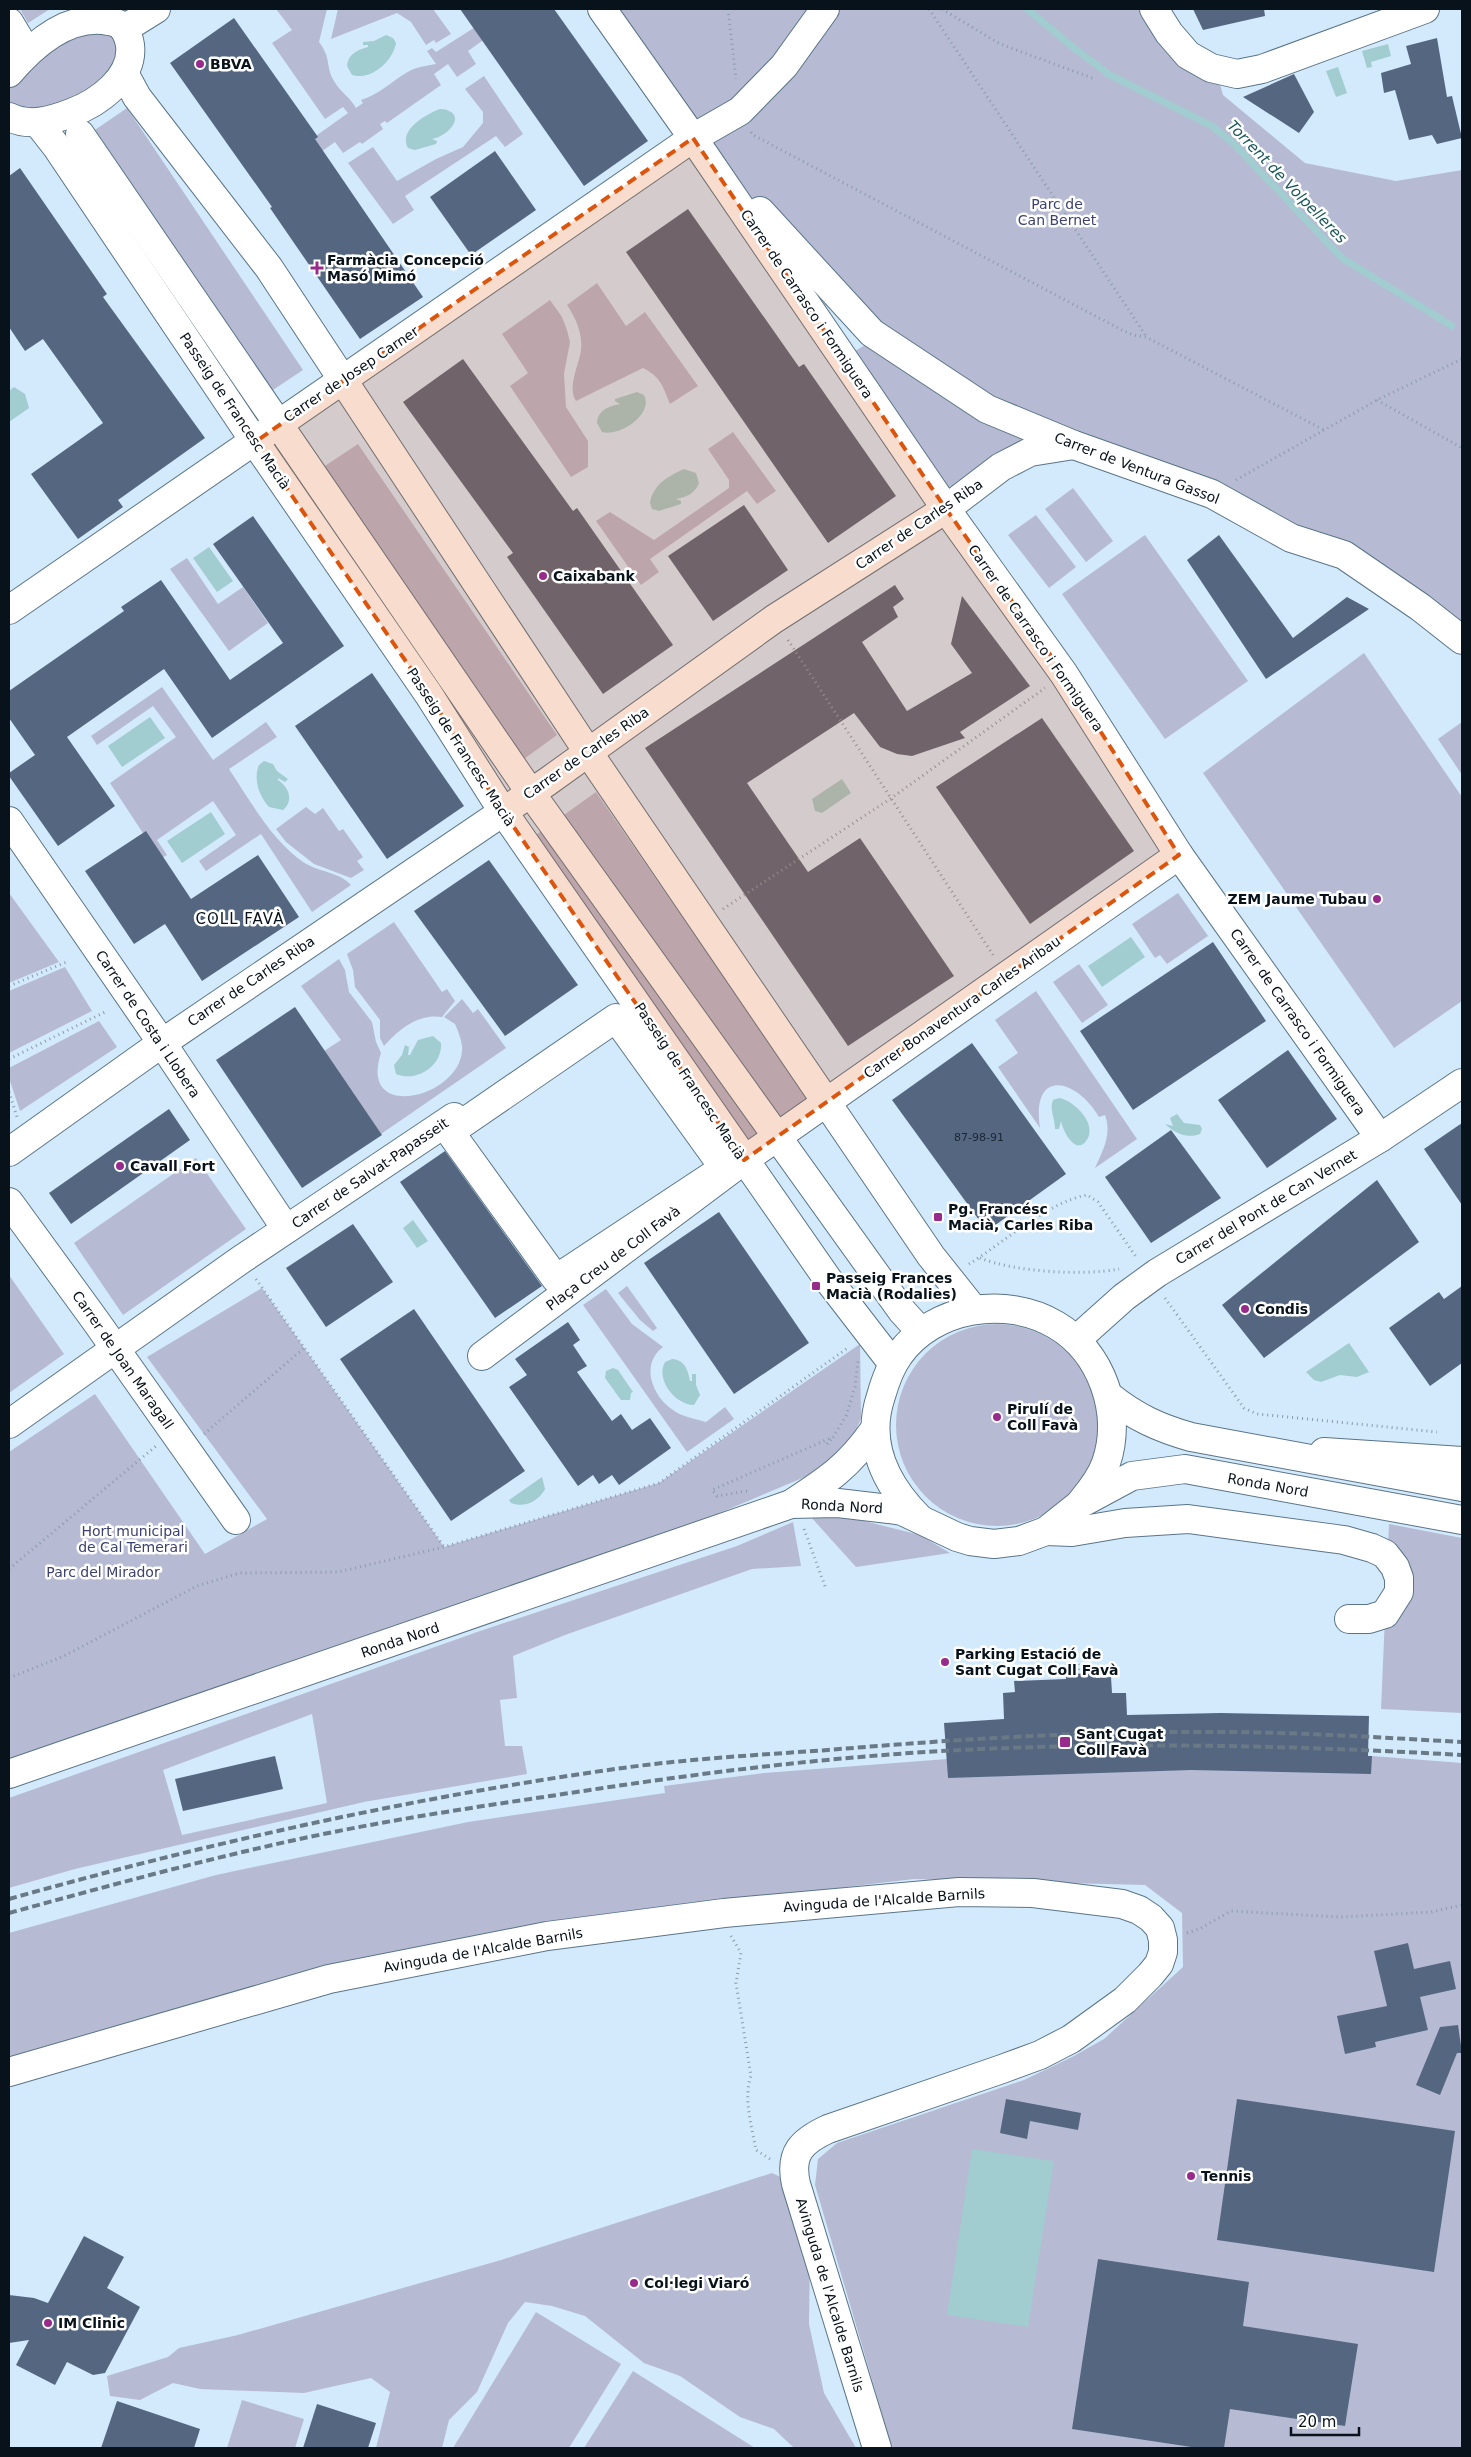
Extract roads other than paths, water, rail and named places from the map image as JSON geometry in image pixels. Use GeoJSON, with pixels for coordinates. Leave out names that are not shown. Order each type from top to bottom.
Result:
{"type":"FeatureCollection","features":[{"type":"Feature","properties":{"kind":"street"},"geometry":{"type":"LineString","coordinates":[[9,73],[27,52],[70,25],[110,20],[156,9]]}},
{"type":"Feature","properties":{"kind":"street"},"geometry":{"type":"LineString","coordinates":[[602,9],[693,138]]}},
{"type":"Feature","properties":{"kind":"street","name":"Carrer de Josep Carner"},"geometry":{"type":"LineString","coordinates":[[9,610],[693,138],[740,111],[784,66],[825,9]]}},
{"type":"Feature","properties":{"kind":"street"},"geometry":{"type":"LineString","coordinates":[[1154,9],[1169,34],[1188,55],[1211,68],[1237,74],[1262,68],[1425,9]]}},
{"type":"Feature","properties":{"kind":"street"},"geometry":{"type":"LineString","coordinates":[[9,117],[38,123],[90,104],[104,95],[124,73],[129,62],[130,50],[110,20]]}},
{"type":"Feature","properties":{"kind":"street"},"geometry":{"type":"LineString","coordinates":[[9,22],[27,52]]}},
{"type":"Feature","properties":{"kind":"street"},"geometry":{"type":"LineString","coordinates":[[124,73],[137,97],[269,268],[588,752],[947,1277],[974,1310]]}},
{"type":"Feature","properties":{"kind":"street","name":"Passeig de Francesc Macià"},"geometry":{"type":"LineString","coordinates":[[38,123],[56,146],[255,442],[429,695],[502,810],[829,1281],[861,1338],[893,1364]]}},
{"type":"Feature","properties":{"kind":"street","name":"Carrer de Ventura Gassol"},"geometry":{"type":"LineString","coordinates":[[693,138],[872,333],[987,410],[1074,445],[1212,494],[1291,538],[1344,555],[1420,607],[1462,640]]}},
{"type":"Feature","properties":{"kind":"street","name":"Carrer de Carrasco i Formiguera"},"geometry":{"type":"LineString","coordinates":[[693,138],[946,509],[1064,674],[1180,855],[1380,1138]]}},
{"type":"Feature","properties":{"kind":"street"},"geometry":{"type":"LineString","coordinates":[[87,143],[280,423],[530,792],[902,1311],[922,1332]]}},
{"type":"Feature","properties":{"kind":"street","name":"Carrer de Ventura Gassol"},"geometry":{"type":"LineString","coordinates":[[987,410],[998,423],[1007,442],[1001,467]]}},
{"type":"Feature","properties":{"kind":"street","name":"Carrer de Carles Riba"},"geometry":{"type":"LineString","coordinates":[[9,1152],[162,1043],[588,752],[774,619],[946,509],[1001,467],[1030,452],[1074,445]]}},
{"type":"Feature","properties":{"kind":"street","name":"Carrer de Costa i Llobera"},"geometry":{"type":"LineString","coordinates":[[9,821],[162,1043],[286,1229]]}},
{"type":"Feature","properties":{"kind":"street","name":"Carrer Bonaventura Carles Aribau"},"geometry":{"type":"LineString","coordinates":[[744,1160],[1180,855]]}},
{"type":"Feature","properties":{"kind":"street","name":"Carrer de Salvat-Papasseit"},"geometry":{"type":"LineString","coordinates":[[115,1348],[286,1229],[616,1018],[724,1168],[556,1279],[452,1124]]}},
{"type":"Feature","properties":{"kind":"street","name":"Carrer del Pont de Can Vernet"},"geometry":{"type":"LineString","coordinates":[[1076,1340],[1124,1297],[1146,1271],[1380,1138],[1462,1083]]}},
{"type":"Feature","properties":{"kind":"street","name":"Plaça Creu de Coll Favà"},"geometry":{"type":"LineString","coordinates":[[482,1356],[744,1160]]}},
{"type":"Feature","properties":{"kind":"street","name":"Carrer de Joan Maragall"},"geometry":{"type":"LineString","coordinates":[[9,1202],[236,1520]]}},
{"type":"Feature","properties":{"kind":"street","name":"Ronda Nord"},"geometry":{"type":"LineString","coordinates":[[920,1519],[898,1496],[885,1473],[874,1430],[878,1403],[893,1364],[900,1354],[922,1332],[945,1318],[974,1310],[1001,1309],[1027,1314],[1055,1324],[1088,1352],[1109,1396],[1112,1429],[1111,1446],[1098,1481],[1080,1504]]}},
{"type":"Feature","properties":{"kind":"street"},"geometry":{"type":"LineString","coordinates":[[9,1424],[115,1348]]}},
{"type":"Feature","properties":{"kind":"street","name":"Ronda Nord"},"geometry":{"type":"LineString","coordinates":[[1109,1396],[1131,1414],[1164,1430],[1239,1446],[1462,1487]]}},
{"type":"Feature","properties":{"kind":"street","name":"Ronda Nord"},"geometry":{"type":"LineString","coordinates":[[797,1515],[854,1457],[874,1430]]}},
{"type":"Feature","properties":{"kind":"street","name":"Ronda Nord"},"geometry":{"type":"LineString","coordinates":[[1239,1446],[1462,1461]]}},
{"type":"Feature","properties":{"kind":"street","name":"Ronda Nord"},"geometry":{"type":"LineString","coordinates":[[9,1774],[838,1503],[902,1511],[970,1542],[994,1544],[1019,1541],[1046,1531],[1080,1504],[1132,1476],[1185,1469],[1462,1520]]}},
{"type":"Feature","properties":{"kind":"street"},"geometry":{"type":"LineString","coordinates":[[1046,1531],[1072,1532],[1125,1523],[1188,1519],[1344,1540],[1372,1548],[1385,1554],[1395,1567],[1399,1578],[1399,1592],[1385,1614],[1369,1619],[1349,1619]]}},
{"type":"Feature","properties":{"kind":"street","name":"Avinguda de l'Alcalde Barnils"},"geometry":{"type":"LineString","coordinates":[[9,2072],[329,1979],[547,1936],[724,1913],[959,1892],[1033,1893],[1122,1904],[1139,1910],[1151,1918],[1160,1928],[1163,1940],[1158,1964],[1150,1975],[1125,2000],[1071,2039],[1040,2055],[1002,2069],[828,2128],[803,2143],[796,2158],[794,2174],[877,2448]]}},
{"type":"Feature","properties":{"kind":"waterway","name":"Torrent de Volpelleres"},"geometry":{"type":"LineString","coordinates":[[1027,9],[1110,75],[1212,126],[1233,143],[1342,258],[1452,326]]}},
{"type":"Feature","properties":{"kind":"railway"},"geometry":{"type":"LineString","coordinates":[[9,1899],[159,1859],[386,1808],[538,1781],[668,1763],[963,1740],[1099,1733],[1257,1732],[1462,1742]]}},
{"type":"Feature","properties":{"kind":"railway"},"geometry":{"type":"LineString","coordinates":[[9,1913],[223,1857],[360,1827],[610,1787],[822,1760],[982,1749],[1162,1745],[1282,1747],[1462,1755]]}},
{"type":"Feature","properties":{"kind":"place","name":"BBVA"},"geometry":{"type":"Point","coordinates":[200,64]}},
{"type":"Feature","properties":{"kind":"place","name":"Farmàcia Concepció Masó Mimó"},"geometry":{"type":"Point","coordinates":[317,268]}},
{"type":"Feature","properties":{"kind":"place","name":"Caixabank"},"geometry":{"type":"Point","coordinates":[543,576]}},
{"type":"Feature","properties":{"kind":"place","name":"ZEM Jaume Tubau"},"geometry":{"type":"Point","coordinates":[1377,899]}},
{"type":"Feature","properties":{"kind":"place","name":"Cavall Fort"},"geometry":{"type":"Point","coordinates":[120,1166]}},
{"type":"Feature","properties":{"kind":"place","name":"Pg. Francésc Macià, Carles Riba"},"geometry":{"type":"Point","coordinates":[938,1217]}},
{"type":"Feature","properties":{"kind":"place","name":"Passeig Frances Macià (Rodalies)"},"geometry":{"type":"Point","coordinates":[816,1286]}},
{"type":"Feature","properties":{"kind":"place","name":"Condis"},"geometry":{"type":"Point","coordinates":[1245,1309]}},
{"type":"Feature","properties":{"kind":"place","name":"Pirulí de Coll Favà"},"geometry":{"type":"Point","coordinates":[997,1417]}},
{"type":"Feature","properties":{"kind":"place","name":"Parking Estació de Sant Cugat Coll Favà"},"geometry":{"type":"Point","coordinates":[945,1662]}},
{"type":"Feature","properties":{"kind":"place","name":"Sant Cugat Coll Favà"},"geometry":{"type":"Point","coordinates":[1065,1742]}},
{"type":"Feature","properties":{"kind":"place","name":"Tennis"},"geometry":{"type":"Point","coordinates":[1191,2176]}},
{"type":"Feature","properties":{"kind":"place","name":"Col·legi Viaró"},"geometry":{"type":"Point","coordinates":[634,2283]}},
{"type":"Feature","properties":{"kind":"place","name":"IM Clinic"},"geometry":{"type":"Point","coordinates":[48,2323]}},
{"type":"Feature","properties":{"kind":"district","name":"COLL FAVÀ"},"geometry":{"type":"Point","coordinates":[240,919]}},
{"type":"Feature","properties":{"kind":"park label","name":"Parc de Can Bernet"},"geometry":{"type":"Point","coordinates":[1057,212]}},
{"type":"Feature","properties":{"kind":"park label","name":"Hort municipal de Cal Temerari"},"geometry":{"type":"Point","coordinates":[133,1539]}},
{"type":"Feature","properties":{"kind":"park label","name":"Parc del Mirador"},"geometry":{"type":"Point","coordinates":[103,1572]}}]}
